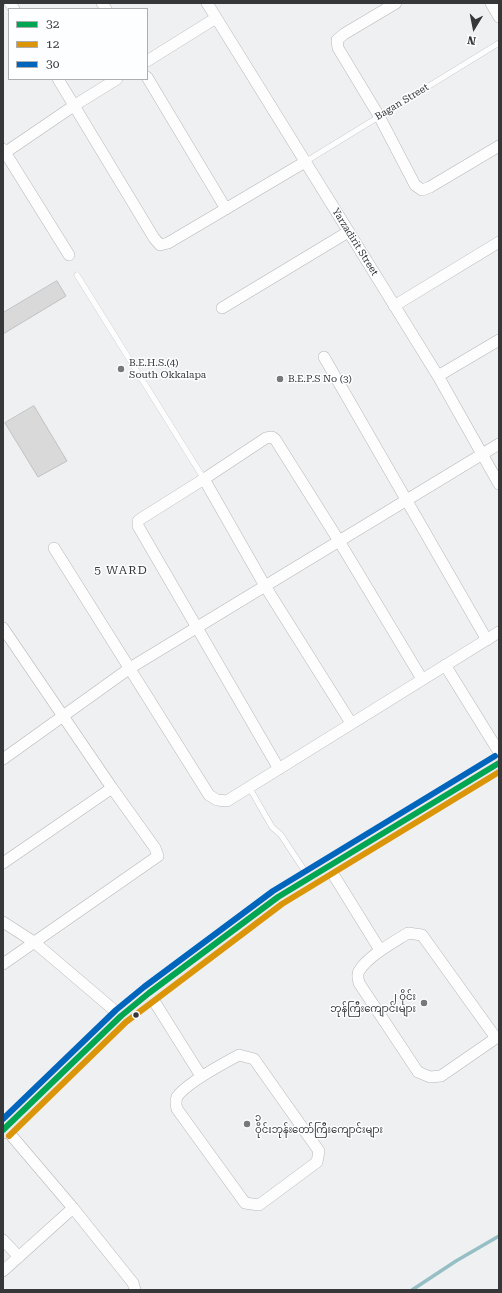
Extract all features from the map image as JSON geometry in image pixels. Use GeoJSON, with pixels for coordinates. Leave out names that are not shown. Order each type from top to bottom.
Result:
{"type":"FeatureCollection","features":[{"type":"Feature","properties":{"kind":"main road"},"geometry":{"type":"LineString","coordinates":[[4,1129],[121,1016],[149,993],[285,892],[499,763]]}},
{"type":"Feature","properties":{"kind":"street","name":"Yarzadirit Street"},"geometry":{"type":"LineString","coordinates":[[207,3],[438,376],[499,484]]}},
{"type":"Feature","properties":{"kind":"street"},"geometry":{"type":"LineString","coordinates":[[396,3],[344,34],[337,40],[338,48],[379,116],[415,185],[422,190],[430,187],[499,146]]}},
{"type":"Feature","properties":{"kind":"street"},"geometry":{"type":"LineString","coordinates":[[490,3],[499,17]]}},
{"type":"Feature","properties":{"kind":"street"},"geometry":{"type":"LineString","coordinates":[[148,60],[216,18]]}},
{"type":"Feature","properties":{"kind":"street"},"geometry":{"type":"LineString","coordinates":[[148,79],[226,209]]}},
{"type":"Feature","properties":{"kind":"street"},"geometry":{"type":"LineString","coordinates":[[59,80],[154,238],[160,245],[168,243],[306,162]]}},
{"type":"Feature","properties":{"kind":"street"},"geometry":{"type":"LineString","coordinates":[[69,255],[4,152],[115,80]]}},
{"type":"Feature","properties":{"kind":"street"},"geometry":{"type":"LineString","coordinates":[[222,308],[348,232]]}},
{"type":"Feature","properties":{"kind":"street"},"geometry":{"type":"LineString","coordinates":[[394,306],[499,242]]}},
{"type":"Feature","properties":{"kind":"street"},"geometry":{"type":"LineString","coordinates":[[438,376],[499,340]]}},
{"type":"Feature","properties":{"kind":"street"},"geometry":{"type":"LineString","coordinates":[[324,357],[487,640]]}},
{"type":"Feature","properties":{"kind":"street"},"geometry":{"type":"LineString","coordinates":[[278,769],[138,526],[138,521],[142,518],[266,438],[272,437],[275,439],[422,678]]}},
{"type":"Feature","properties":{"kind":"street"},"geometry":{"type":"LineString","coordinates":[[3,759],[130,668],[499,444]]}},
{"type":"Feature","properties":{"kind":"street"},"geometry":{"type":"LineString","coordinates":[[204,479],[265,586],[351,723]]}},
{"type":"Feature","properties":{"kind":"street"},"geometry":{"type":"LineString","coordinates":[[54,548],[210,795],[217,800],[227,801],[422,678],[499,632]]}},
{"type":"Feature","properties":{"kind":"street"},"geometry":{"type":"LineString","coordinates":[[3,628],[112,788],[155,848],[158,856],[3,964]]}},
{"type":"Feature","properties":{"kind":"street"},"geometry":{"type":"LineString","coordinates":[[445,665],[499,752]]}},
{"type":"Feature","properties":{"kind":"street"},"geometry":{"type":"LineString","coordinates":[[3,863],[112,788]]}},
{"type":"Feature","properties":{"kind":"street"},"geometry":{"type":"LineString","coordinates":[[328,866],[380,950]]}},
{"type":"Feature","properties":{"kind":"street"},"geometry":{"type":"LineString","coordinates":[[3,922],[34,942],[121,1016]]}},
{"type":"Feature","properties":{"kind":"street"},"geometry":{"type":"LineString","coordinates":[[408,933],[422,935],[497,1038],[441,1076],[430,1077],[418,1072],[359,983],[357,976],[359,971],[380,950],[408,933]]}},
{"type":"Feature","properties":{"kind":"street"},"geometry":{"type":"LineString","coordinates":[[149,993],[201,1076]]}},
{"type":"Feature","properties":{"kind":"street"},"geometry":{"type":"LineString","coordinates":[[239,1055],[254,1059],[319,1151],[317,1162],[259,1205],[245,1203],[177,1109],[176,1102],[178,1096],[201,1076],[239,1055]]}},
{"type":"Feature","properties":{"kind":"street"},"geometry":{"type":"LineString","coordinates":[[4,1129],[73,1208],[134,1283],[135,1290]]}},
{"type":"Feature","properties":{"kind":"street"},"geometry":{"type":"LineString","coordinates":[[3,1271],[73,1208]]}},
{"type":"Feature","properties":{"kind":"street"},"geometry":{"type":"LineString","coordinates":[[3,1240],[19,1257]]}},
{"type":"Feature","properties":{"kind":"lane","name":"Bagan Street"},"geometry":{"type":"LineString","coordinates":[[306,162],[499,43]]}},
{"type":"Feature","properties":{"kind":"lane"},"geometry":{"type":"LineString","coordinates":[[77,275],[204,479]]}},
{"type":"Feature","properties":{"kind":"lane"},"geometry":{"type":"LineString","coordinates":[[249,786],[272,827],[281,835],[308,878]]}},
{"type":"Feature","properties":{"kind":"building"},"geometry":{"type":"Polygon","coordinates":[[[57,281],[66,296],[3,334],[3,313],[57,281]]]}},
{"type":"Feature","properties":{"kind":"building"},"geometry":{"type":"Polygon","coordinates":[[[34,406],[67,461],[38,477],[5,423],[34,406]]]}},
{"type":"Feature","properties":{"kind":"waterway"},"geometry":{"type":"LineString","coordinates":[[412,1290],[456,1261],[499,1236]]}},
{"type":"Feature","properties":{"kind":"transit line","name":"30"},"geometry":{"type":"LineString","coordinates":[[3,1119],[116,1010],[144,987],[273,891],[495,756]]}},
{"type":"Feature","properties":{"kind":"transit line","name":"32"},"geometry":{"type":"LineString","coordinates":[[3,1130],[121,1016],[149,993],[278,897],[499,763]]}},
{"type":"Feature","properties":{"kind":"transit line","name":"12"},"geometry":{"type":"LineString","coordinates":[[9,1136],[126,1022],[282,904],[499,772]]}},
{"type":"Feature","properties":{"kind":"place","name":"B.E.H.S.(4) South Okkalapa"},"geometry":{"type":"Point","coordinates":[121,369]}},
{"type":"Feature","properties":{"kind":"place","name":"B.E.P.S No (3)"},"geometry":{"type":"Point","coordinates":[280,379]}},
{"type":"Feature","properties":{"kind":"place","name":"၂ ဝိုင်း ဘုန်ကြီးကျောင်းများ"},"geometry":{"type":"Point","coordinates":[424,1003]}},
{"type":"Feature","properties":{"kind":"place","name":"၃ ဝိုင်းဘုန်းတော်ကြီးကျောင်းများ"},"geometry":{"type":"Point","coordinates":[247,1124]}},
{"type":"Feature","properties":{"kind":"district","name":"5 WARD"},"geometry":{"type":"Point","coordinates":[121,570]}}]}
